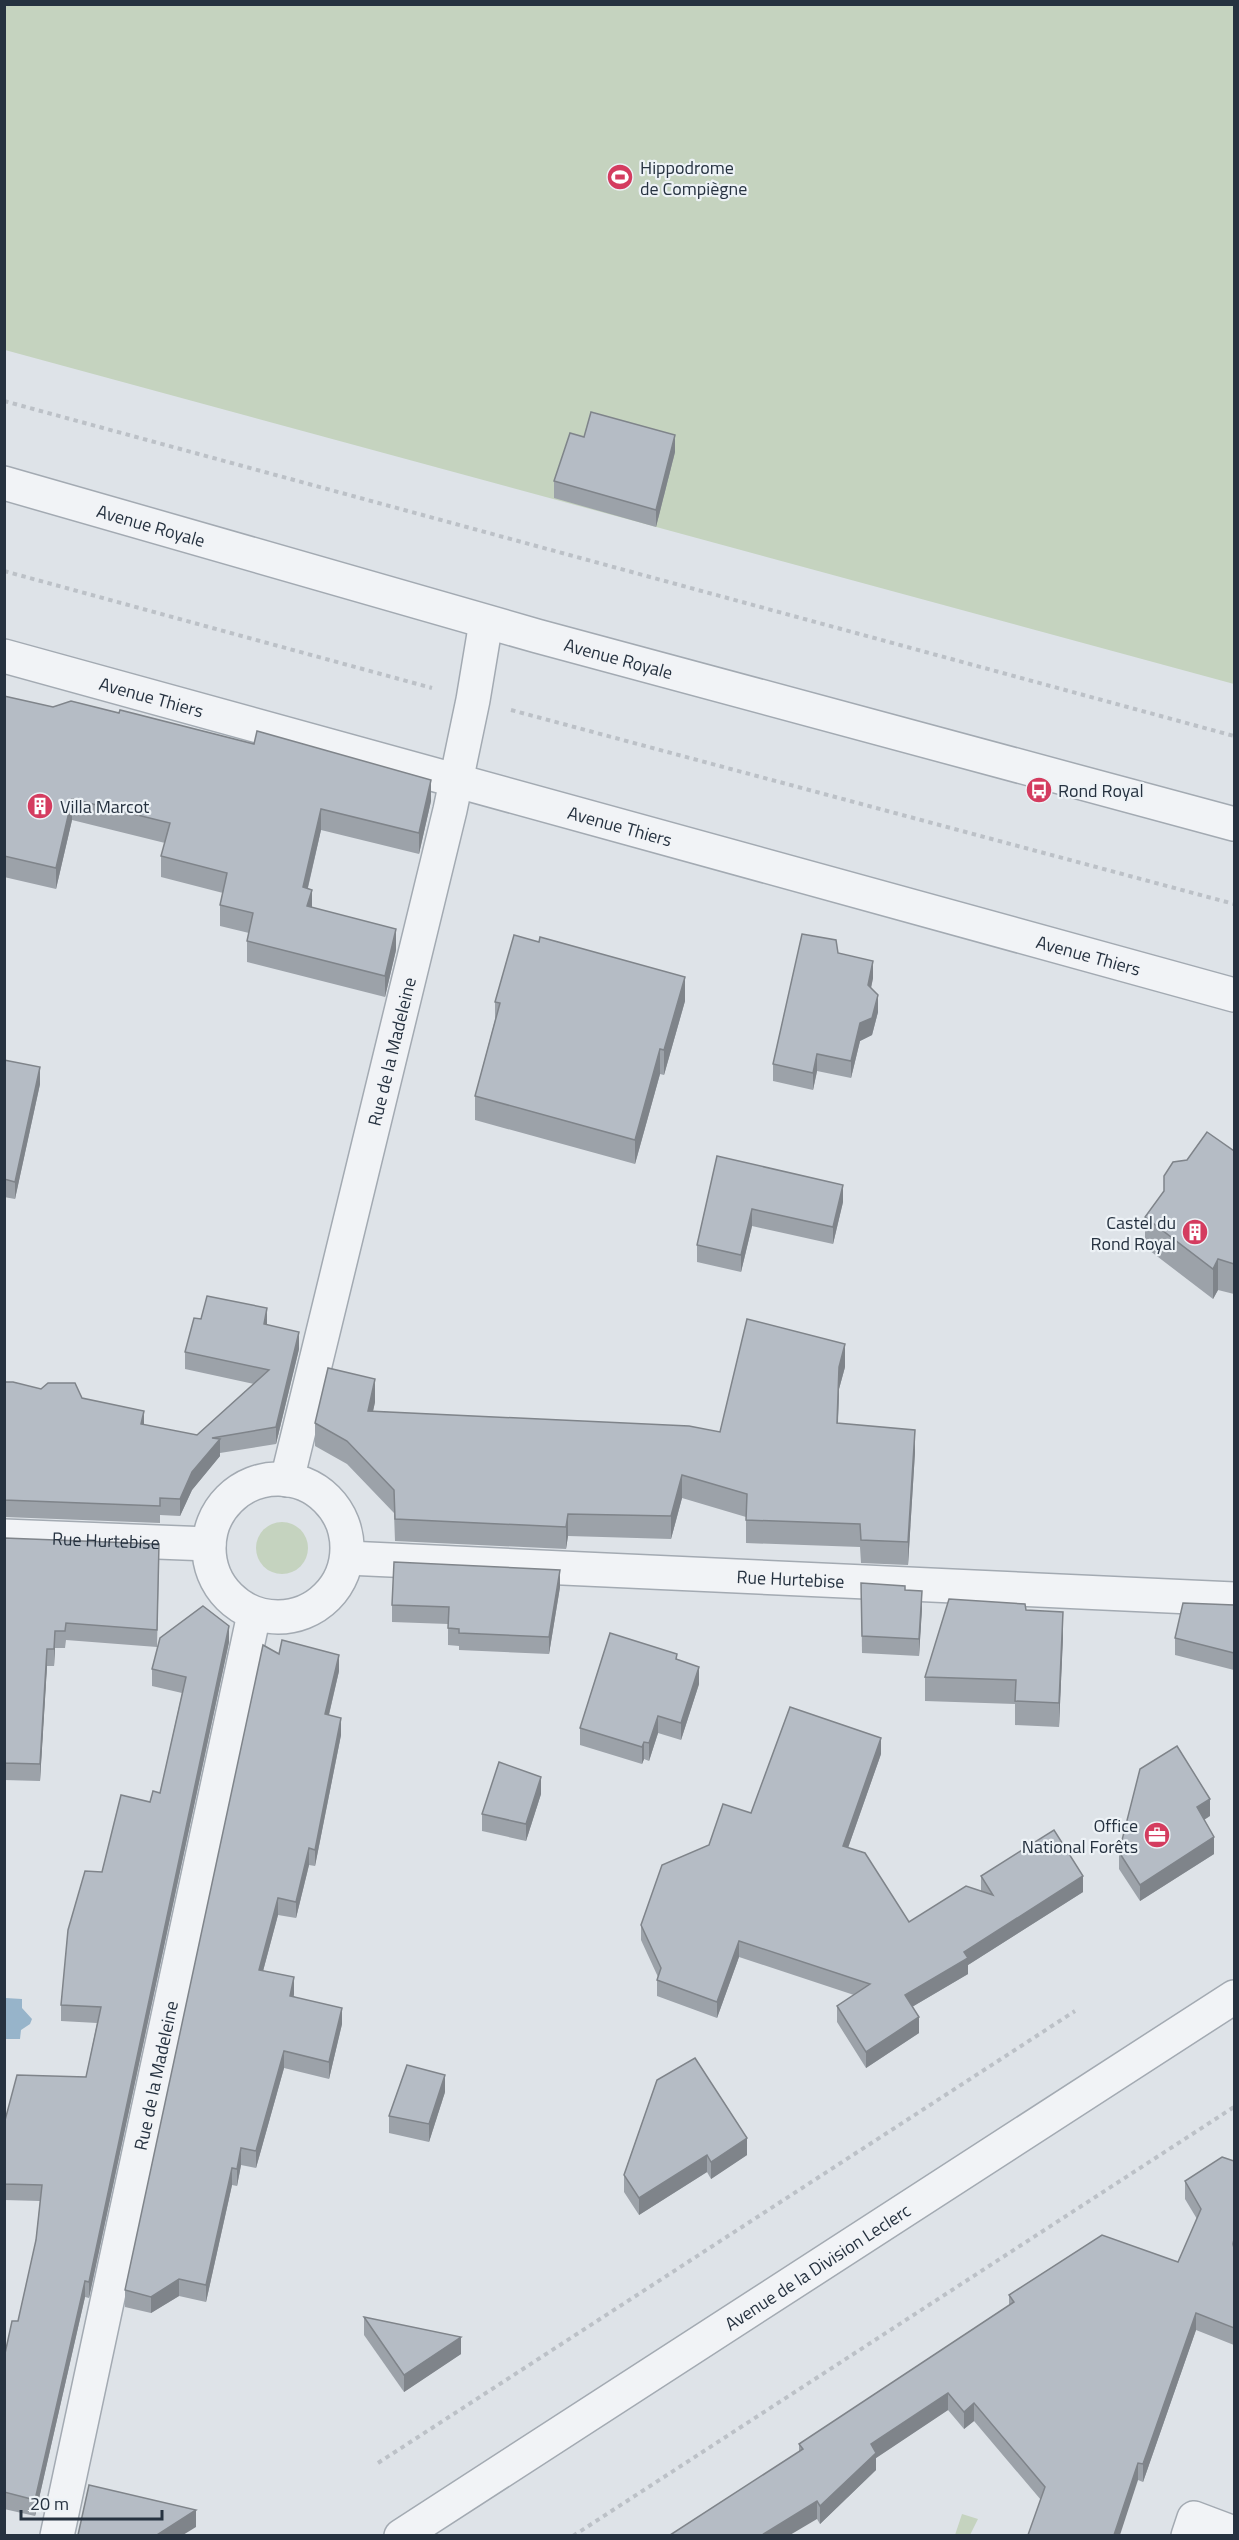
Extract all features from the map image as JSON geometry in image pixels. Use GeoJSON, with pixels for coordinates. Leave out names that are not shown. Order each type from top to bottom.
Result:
{"type":"FeatureCollection","features":[{"type":"Feature","properties":{"kind":"street","name":"Avenue Royale"},"geometry":{"type":"LineString","coordinates":[[4,483],[486,622],[1234,824]]}},
{"type":"Feature","properties":{"kind":"street","name":"Rue de la Madeleine"},"geometry":{"type":"LineString","coordinates":[[287,1480],[450,810],[473,700],[486,622]]}},
{"type":"Feature","properties":{"kind":"street","name":"Avenue Thiers"},"geometry":{"type":"LineString","coordinates":[[4,656],[1234,995]]}},
{"type":"Feature","properties":{"kind":"street"},"geometry":{"type":"LineString","coordinates":[[265,1480],[287,1480],[308,1485],[327,1498],[340,1516],[347,1536],[347,1558],[341,1578],[330,1595],[314,1608],[295,1616],[275,1618],[254,1614],[235,1603],[220,1587],[211,1566],[209,1544],[214,1522],[226,1503],[243,1488],[265,1480]]}},
{"type":"Feature","properties":{"kind":"street","name":"Rue Hurtebise"},"geometry":{"type":"LineString","coordinates":[[4,1536],[209,1544]]}},
{"type":"Feature","properties":{"kind":"street","name":"Rue Hurtebise"},"geometry":{"type":"LineString","coordinates":[[347,1558],[1234,1599]]}},
{"type":"Feature","properties":{"kind":"street","name":"Rue de la Madeleine"},"geometry":{"type":"LineString","coordinates":[[57,2535],[254,1614]]}},
{"type":"Feature","properties":{"kind":"street","name":"Avenue de la Division Leclerc"},"geometry":{"type":"LineString","coordinates":[[401,2535],[1234,1997]]}},
{"type":"Feature","properties":{"kind":"street"},"geometry":{"type":"LineString","coordinates":[[1188,2535],[1194,2518],[1234,2533]]}},
{"type":"Feature","properties":{"kind":"path"},"geometry":{"type":"LineString","coordinates":[[4,401],[1234,736]]}},
{"type":"Feature","properties":{"kind":"path"},"geometry":{"type":"LineString","coordinates":[[4,571],[473,700],[1234,904]]}},
{"type":"Feature","properties":{"kind":"path"},"geometry":{"type":"LineString","coordinates":[[378,2463],[1075,2011]]}},
{"type":"Feature","properties":{"kind":"path"},"geometry":{"type":"LineString","coordinates":[[573,2535],[1234,2107]]}},
{"type":"Feature","properties":{"kind":"green space","name":"Hippodrome de Compiègne"},"geometry":{"type":"Polygon","coordinates":[[[4,5],[1234,5],[1234,684],[5,350],[4,5]]]}},
{"type":"Feature","properties":{"kind":"green space"},"geometry":{"type":"Polygon","coordinates":[[[282,1522],[296,1526],[304,1534],[308,1548],[304,1562],[296,1570],[282,1574],[268,1570],[260,1562],[256,1548],[260,1534],[268,1526],[282,1522]]]}},
{"type":"Feature","properties":{"kind":"green space"},"geometry":{"type":"Polygon","coordinates":[[[962,2514],[978,2519],[970,2535],[955,2535],[962,2514]]]}},
{"type":"Feature","properties":{"kind":"water"},"geometry":{"type":"Polygon","coordinates":[[[5,1998],[22,1999],[22,2008],[32,2019],[30,2024],[21,2030],[20,2039],[5,2039],[5,1998]]]}},
{"type":"Feature","properties":{"kind":"building"},"geometry":{"type":"Polygon","coordinates":[[[591,412],[675,435],[656,510],[554,481],[570,433],[584,437],[591,412]]]}},
{"type":"Feature","properties":{"kind":"building"},"geometry":{"type":"Polygon","coordinates":[[[4,696],[53,707],[71,701],[119,713],[120,710],[254,744],[257,731],[431,780],[419,833],[321,809],[303,887],[312,890],[307,906],[396,929],[385,976],[247,941],[253,913],[220,905],[227,873],[161,856],[170,823],[72,799],[56,868],[4,856],[4,696]]]}},
{"type":"Feature","properties":{"kind":"building"},"geometry":{"type":"Polygon","coordinates":[[[802,934],[836,940],[838,953],[873,961],[868,985],[878,995],[872,1018],[860,1023],[851,1061],[817,1054],[813,1073],[773,1064],[802,934]]]}},
{"type":"Feature","properties":{"kind":"building"},"geometry":{"type":"Polygon","coordinates":[[[514,935],[539,942],[540,937],[685,977],[664,1050],[660,1049],[635,1140],[475,1096],[500,1003],[495,1002],[514,935]]]}},
{"type":"Feature","properties":{"kind":"building"},"geometry":{"type":"Polygon","coordinates":[[[4,1060],[40,1067],[15,1182],[4,1179],[4,1060]]]}},
{"type":"Feature","properties":{"kind":"building","name":"Castel du Rond Royal"},"geometry":{"type":"Polygon","coordinates":[[[1207,1132],[1234,1151],[1234,1264],[1218,1259],[1213,1269],[1145,1217],[1164,1191],[1164,1176],[1173,1162],[1187,1160],[1207,1132]]]}},
{"type":"Feature","properties":{"kind":"building"},"geometry":{"type":"Polygon","coordinates":[[[717,1156],[843,1185],[833,1227],[752,1209],[741,1255],[697,1245],[717,1156]]]}},
{"type":"Feature","properties":{"kind":"building"},"geometry":{"type":"Polygon","coordinates":[[[207,1296],[267,1308],[264,1324],[299,1332],[276,1427],[212,1438],[220,1439],[192,1472],[180,1499],[160,1498],[160,1506],[4,1500],[4,1382],[41,1389],[48,1383],[75,1383],[82,1398],[144,1411],[141,1424],[197,1435],[269,1370],[185,1352],[194,1318],[201,1319],[207,1296]]]}},
{"type":"Feature","properties":{"kind":"building"},"geometry":{"type":"Polygon","coordinates":[[[747,1319],[845,1344],[839,1367],[837,1423],[915,1430],[908,1542],[861,1540],[860,1524],[746,1520],[747,1494],[682,1475],[671,1516],[568,1514],[566,1527],[395,1519],[394,1490],[347,1441],[315,1423],[328,1368],[375,1379],[368,1411],[689,1426],[720,1432],[747,1319]]]}},
{"type":"Feature","properties":{"kind":"building"},"geometry":{"type":"Polygon","coordinates":[[[4,1538],[159,1544],[157,1630],[66,1623],[65,1631],[55,1631],[54,1649],[47,1649],[40,1764],[4,1763],[4,1538]]]}},
{"type":"Feature","properties":{"kind":"building"},"geometry":{"type":"Polygon","coordinates":[[[394,1562],[560,1570],[549,1637],[459,1633],[459,1629],[448,1628],[449,1607],[392,1605],[394,1562]]]}},
{"type":"Feature","properties":{"kind":"building"},"geometry":{"type":"Polygon","coordinates":[[[861,1583],[905,1586],[905,1590],[922,1591],[919,1639],[862,1636],[861,1583]]]}},
{"type":"Feature","properties":{"kind":"building"},"geometry":{"type":"Polygon","coordinates":[[[949,1599],[1025,1604],[1026,1610],[1063,1612],[1059,1703],[1015,1701],[1016,1680],[925,1677],[949,1599]]]}},
{"type":"Feature","properties":{"kind":"building"},"geometry":{"type":"Polygon","coordinates":[[[1183,1603],[1234,1605],[1234,1653],[1175,1638],[1183,1603]]]}},
{"type":"Feature","properties":{"kind":"building"},"geometry":{"type":"Polygon","coordinates":[[[203,1606],[229,1626],[89,2282],[85,2281],[35,2500],[4,2492],[4,2358],[12,2321],[18,2321],[36,2240],[42,2185],[4,2184],[4,2124],[17,2075],[86,2077],[101,2007],[61,2005],[68,1930],[85,1871],[102,1872],[121,1795],[150,1802],[153,1791],[160,1793],[186,1677],[152,1669],[160,1638],[203,1606]]]}},
{"type":"Feature","properties":{"kind":"building"},"geometry":{"type":"Polygon","coordinates":[[[610,1633],[677,1654],[676,1659],[699,1667],[681,1723],[658,1716],[649,1743],[644,1742],[642,1747],[580,1728],[610,1633]]]}},
{"type":"Feature","properties":{"kind":"building"},"geometry":{"type":"Polygon","coordinates":[[[282,1640],[339,1655],[325,1714],[341,1718],[315,1850],[309,1848],[296,1902],[278,1898],[259,1970],[294,1977],[290,1996],[342,2008],[329,2062],[284,2051],[256,2151],[241,2148],[237,2169],[232,2168],[206,2285],[179,2279],[151,2297],[125,2290],[263,1645],[279,1654],[282,1640]]]}},
{"type":"Feature","properties":{"kind":"building"},"geometry":{"type":"Polygon","coordinates":[[[790,1707],[881,1738],[843,1846],[865,1853],[909,1922],[966,1886],[993,1895],[981,1876],[1054,1830],[1083,1876],[964,1952],[968,1958],[905,1995],[919,2017],[866,2052],[837,2006],[870,1984],[739,1941],[717,2002],[657,1980],[661,1968],[641,1925],[662,1865],[709,1845],[723,1804],[751,1813],[790,1707]]]}},
{"type":"Feature","properties":{"kind":"building"},"geometry":{"type":"Polygon","coordinates":[[[1177,1746],[1210,1799],[1197,1807],[1214,1837],[1140,1885],[1119,1852],[1140,1769],[1177,1746]]]}},
{"type":"Feature","properties":{"kind":"building"},"geometry":{"type":"Polygon","coordinates":[[[499,1762],[541,1777],[526,1824],[482,1814],[499,1762]]]}},
{"type":"Feature","properties":{"kind":"building"},"geometry":{"type":"Polygon","coordinates":[[[695,2058],[747,2138],[711,2162],[707,2155],[639,2198],[624,2175],[657,2080],[695,2058]]]}},
{"type":"Feature","properties":{"kind":"building"},"geometry":{"type":"Polygon","coordinates":[[[407,2065],[445,2075],[429,2124],[389,2116],[407,2065]]]}},
{"type":"Feature","properties":{"kind":"building"},"geometry":{"type":"Polygon","coordinates":[[[1222,2157],[1234,2161],[1234,2328],[1196,2313],[1143,2464],[1138,2463],[1114,2535],[1028,2535],[1045,2487],[974,2403],[964,2412],[948,2393],[871,2444],[876,2453],[820,2506],[817,2501],[762,2535],[670,2535],[803,2449],[799,2444],[1014,2302],[1009,2295],[1102,2235],[1178,2262],[1201,2209],[1185,2181],[1222,2157]]]}},
{"type":"Feature","properties":{"kind":"building"},"geometry":{"type":"Polygon","coordinates":[[[364,2317],[461,2337],[404,2375],[364,2317]]]}},
{"type":"Feature","properties":{"kind":"building"},"geometry":{"type":"Polygon","coordinates":[[[89,2485],[196,2510],[157,2535],[78,2535],[89,2485]]]}},
{"type":"Feature","properties":{"kind":"place","name":"Hippodrome de Compiègne"},"geometry":{"type":"Point","coordinates":[620,177]}},
{"type":"Feature","properties":{"kind":"place","name":"Rond Royal"},"geometry":{"type":"Point","coordinates":[1039,790]}},
{"type":"Feature","properties":{"kind":"place","name":"Villa Marcot"},"geometry":{"type":"Point","coordinates":[40,806]}},
{"type":"Feature","properties":{"kind":"place","name":"Castel du Rond Royal"},"geometry":{"type":"Point","coordinates":[1195,1232]}},
{"type":"Feature","properties":{"kind":"place","name":"Office National Forêts"},"geometry":{"type":"Point","coordinates":[1157,1835]}}]}
